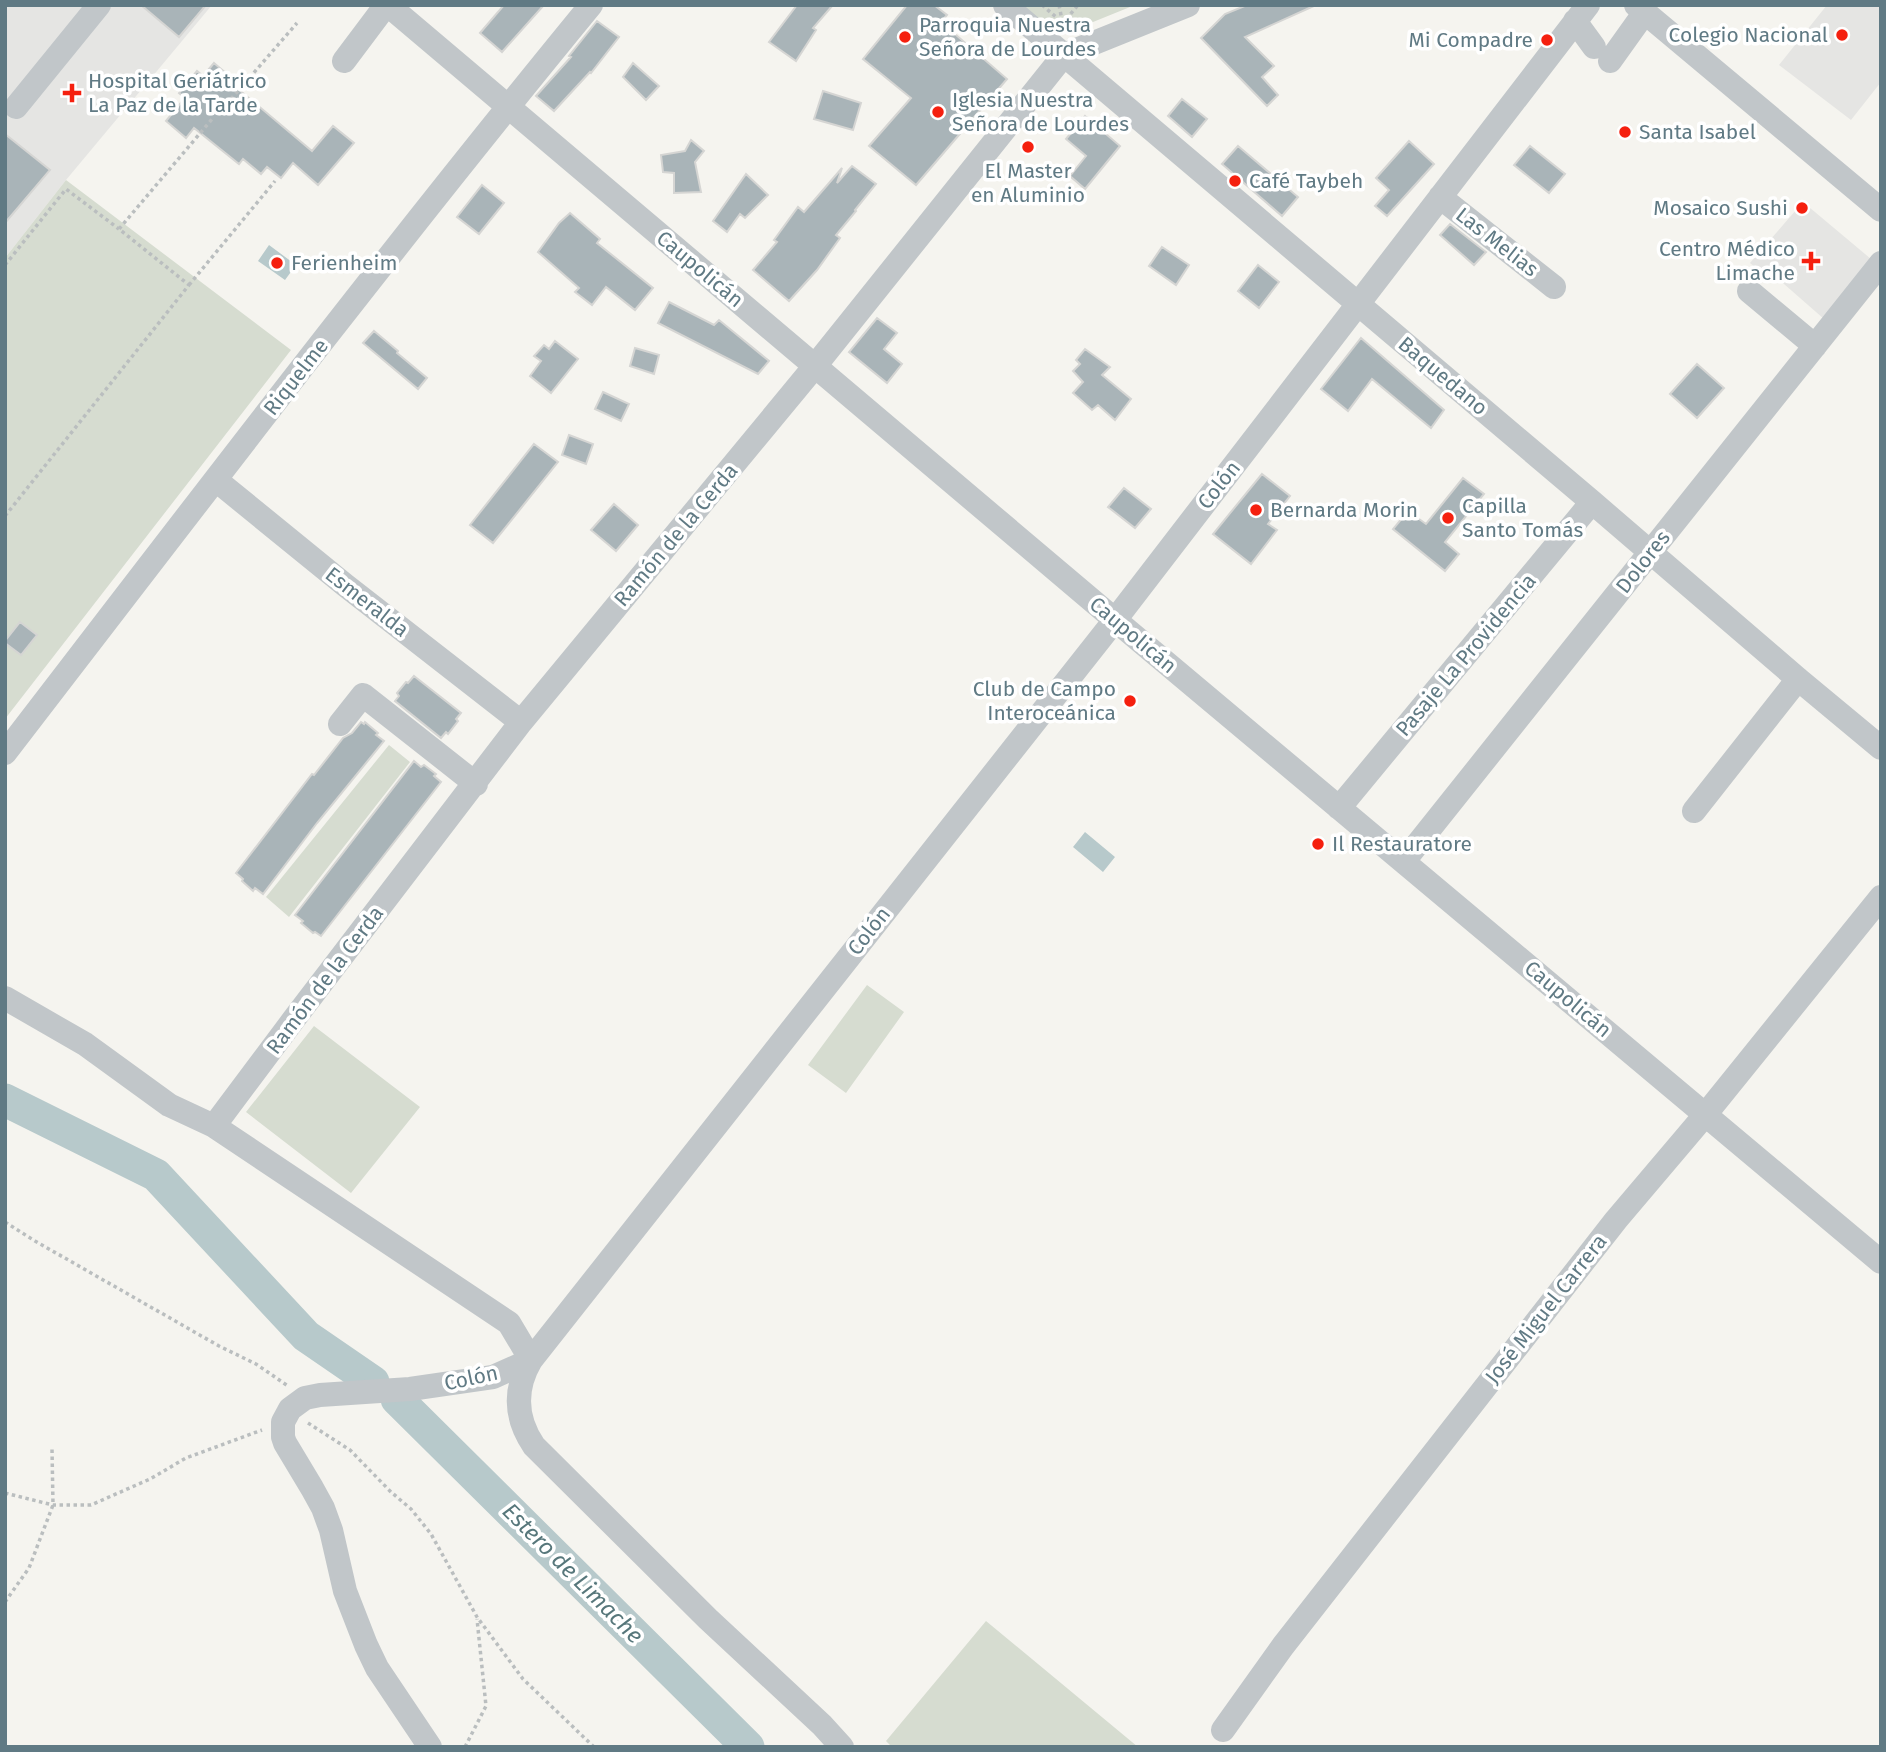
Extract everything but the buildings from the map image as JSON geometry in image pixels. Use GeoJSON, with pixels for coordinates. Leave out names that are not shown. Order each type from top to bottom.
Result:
{"type":"FeatureCollection","features":[{"type":"Feature","properties":{"kind":"street"},"geometry":{"type":"LineString","coordinates":[[16,107],[99,5]]}},
{"type":"Feature","properties":{"kind":"street"},"geometry":{"type":"LineString","coordinates":[[344,61],[387,5]]}},
{"type":"Feature","properties":{"kind":"street","name":"Caupolicán"},"geometry":{"type":"LineString","coordinates":[[387,5],[1881,1262]]}},
{"type":"Feature","properties":{"kind":"street","name":"Riquelme"},"geometry":{"type":"LineString","coordinates":[[6,750],[508,107],[591,5]]}},
{"type":"Feature","properties":{"kind":"street","name":"Baquedano"},"geometry":{"type":"LineString","coordinates":[[1005,5],[1881,748]]}},
{"type":"Feature","properties":{"kind":"street","name":"Ramón de la Cerda"},"geometry":{"type":"LineString","coordinates":[[214,1126],[521,722],[816,366],[1064,55],[1188,5]]}},
{"type":"Feature","properties":{"kind":"street"},"geometry":{"type":"LineString","coordinates":[[1581,13],[1602,54],[1641,9],[1881,210]]}},
{"type":"Feature","properties":{"kind":"street","name":"Colón"},"geometry":{"type":"LineString","coordinates":[[292,1410],[320,1395],[410,1389],[493,1377],[531,1360],[1115,620],[1581,13]]}},
{"type":"Feature","properties":{"kind":"street","name":"Las Melias"},"geometry":{"type":"LineString","coordinates":[[1440,197],[1554,287]]}},
{"type":"Feature","properties":{"kind":"street","name":"Dolores"},"geometry":{"type":"LineString","coordinates":[[1404,861],[1881,263]]}},
{"type":"Feature","properties":{"kind":"street"},"geometry":{"type":"LineString","coordinates":[[1749,291],[1815,346]]}},
{"type":"Feature","properties":{"kind":"street","name":"Esmeralda"},"geometry":{"type":"LineString","coordinates":[[216,480],[521,722]]}},
{"type":"Feature","properties":{"kind":"street","name":"Pasaje La Providencia"},"geometry":{"type":"LineString","coordinates":[[1339,808],[1592,502]]}},
{"type":"Feature","properties":{"kind":"street"},"geometry":{"type":"LineString","coordinates":[[1694,811],[1798,679]]}},
{"type":"Feature","properties":{"kind":"street"},"geometry":{"type":"LineString","coordinates":[[340,724],[363,695],[476,783]]}},
{"type":"Feature","properties":{"kind":"street","name":"José Miguel Carrera"},"geometry":{"type":"LineString","coordinates":[[1223,1730],[1283,1646],[1616,1220],[1705,1115],[1881,897]]}},
{"type":"Feature","properties":{"kind":"street"},"geometry":{"type":"LineString","coordinates":[[5,998],[85,1044],[169,1105],[214,1126],[509,1323],[531,1360],[520,1384],[519,1410],[521,1423],[534,1446],[708,1619],[842,1747]]}},
{"type":"Feature","properties":{"kind":"street"},"geometry":{"type":"LineString","coordinates":[[292,1410],[283,1437],[323,1508],[345,1591],[366,1645],[377,1668],[430,1747]]}},
{"type":"Feature","properties":{"kind":"path"},"geometry":{"type":"LineString","coordinates":[[1042,5],[1063,23],[1059,5]]}},
{"type":"Feature","properties":{"kind":"path"},"geometry":{"type":"LineString","coordinates":[[231,99],[298,23]]}},
{"type":"Feature","properties":{"kind":"path"},"geometry":{"type":"LineString","coordinates":[[119,229],[213,118]]}},
{"type":"Feature","properties":{"kind":"path"},"geometry":{"type":"LineString","coordinates":[[5,516],[275,181]]}},
{"type":"Feature","properties":{"kind":"path"},"geometry":{"type":"LineString","coordinates":[[5,265],[66,189],[189,285]]}},
{"type":"Feature","properties":{"kind":"path"},"geometry":{"type":"LineString","coordinates":[[5,1222],[219,1346],[256,1364],[292,1410],[315,1429],[350,1450],[411,1510],[431,1534],[477,1617],[523,1679],[594,1747]]}},
{"type":"Feature","properties":{"kind":"path"},"geometry":{"type":"LineString","coordinates":[[5,1493],[53,1505],[91,1505],[292,1410]]}},
{"type":"Feature","properties":{"kind":"path"},"geometry":{"type":"LineString","coordinates":[[5,1602],[29,1568],[53,1505],[52,1449]]}},
{"type":"Feature","properties":{"kind":"path"},"geometry":{"type":"LineString","coordinates":[[465,1747],[486,1706],[477,1617]]}},
{"type":"Feature","properties":{"kind":"shaded area","name":"Hospital Geriátrico La Paz de la Tarde"},"geometry":{"type":"Polygon","coordinates":[[[5,5],[212,5],[66,180],[5,258],[5,5]]]}},
{"type":"Feature","properties":{"kind":"shaded area"},"geometry":{"type":"Polygon","coordinates":[[[1020,5],[1135,5],[1056,37],[1020,5]]]}},
{"type":"Feature","properties":{"kind":"shaded area","name":"Colegio Nacional"},"geometry":{"type":"Polygon","coordinates":[[[1827,5],[1881,5],[1881,82],[1851,120],[1779,65],[1827,5]]]}},
{"type":"Feature","properties":{"kind":"shaded area"},"geometry":{"type":"Polygon","coordinates":[[[66,180],[291,350],[5,719],[5,258],[66,180]]]}},
{"type":"Feature","properties":{"kind":"shaded area","name":"Centro Médico Limache"},"geometry":{"type":"Polygon","coordinates":[[[1803,202],[1871,259],[1824,319],[1769,271],[1764,275],[1750,263],[1803,202]]]}},
{"type":"Feature","properties":{"kind":"shaded area","name":"Ferienheim"},"geometry":{"type":"Polygon","coordinates":[[[269,245],[296,265],[285,280],[258,261],[269,245]]]}},
{"type":"Feature","properties":{"kind":"shaded area"},"geometry":{"type":"Polygon","coordinates":[[[389,745],[410,762],[289,917],[266,897],[389,745]]]}},
{"type":"Feature","properties":{"kind":"shaded area"},"geometry":{"type":"Polygon","coordinates":[[[1085,832],[1115,857],[1103,872],[1073,847],[1085,832]]]}},
{"type":"Feature","properties":{"kind":"shaded area"},"geometry":{"type":"Polygon","coordinates":[[[867,985],[904,1012],[846,1093],[808,1065],[867,985]]]}},
{"type":"Feature","properties":{"kind":"shaded area"},"geometry":{"type":"Polygon","coordinates":[[[314,1026],[420,1107],[351,1193],[246,1112],[314,1026]]]}},
{"type":"Feature","properties":{"kind":"shaded area"},"geometry":{"type":"Polygon","coordinates":[[[986,1621],[1138,1747],[892,1747],[886,1741],[986,1621]]]}},
{"type":"Feature","properties":{"kind":"waterway","name":"Estero de Limache"},"geometry":{"type":"LineString","coordinates":[[5,1100],[156,1175],[306,1336],[373,1382]]}},
{"type":"Feature","properties":{"kind":"waterway","name":"Estero de Limache"},"geometry":{"type":"LineString","coordinates":[[397,1399],[748,1747]]}},
{"type":"Feature","properties":{"kind":"place","name":"Colegio Nacional"},"geometry":{"type":"Point","coordinates":[1842,35]}},
{"type":"Feature","properties":{"kind":"place","name":"Parroquia Nuestra Señora de Lourdes"},"geometry":{"type":"Point","coordinates":[905,37]}},
{"type":"Feature","properties":{"kind":"place","name":"Mi Compadre"},"geometry":{"type":"Point","coordinates":[1547,40]}},
{"type":"Feature","properties":{"kind":"place","name":"Hospital Geriátrico La Paz de la Tarde"},"geometry":{"type":"Point","coordinates":[72,93]}},
{"type":"Feature","properties":{"kind":"place","name":"Iglesia Nuestra Señora de Lourdes"},"geometry":{"type":"Point","coordinates":[938,112]}},
{"type":"Feature","properties":{"kind":"place","name":"Santa Isabel"},"geometry":{"type":"Point","coordinates":[1625,132]}},
{"type":"Feature","properties":{"kind":"place","name":"El Master en Aluminio"},"geometry":{"type":"Point","coordinates":[1028,147]}},
{"type":"Feature","properties":{"kind":"place","name":"Café Taybeh"},"geometry":{"type":"Point","coordinates":[1235,181]}},
{"type":"Feature","properties":{"kind":"place","name":"Mosaico Sushi"},"geometry":{"type":"Point","coordinates":[1802,208]}},
{"type":"Feature","properties":{"kind":"place","name":"Centro Médico Limache"},"geometry":{"type":"Point","coordinates":[1811,261]}},
{"type":"Feature","properties":{"kind":"place","name":"Ferienheim"},"geometry":{"type":"Point","coordinates":[277,263]}},
{"type":"Feature","properties":{"kind":"place","name":"Bernarda Morin"},"geometry":{"type":"Point","coordinates":[1256,510]}},
{"type":"Feature","properties":{"kind":"place","name":"Capilla Santo Tomás"},"geometry":{"type":"Point","coordinates":[1448,518]}},
{"type":"Feature","properties":{"kind":"place","name":"Club de Campo Interoceánica"},"geometry":{"type":"Point","coordinates":[1130,701]}},
{"type":"Feature","properties":{"kind":"place","name":"Il Restauratore"},"geometry":{"type":"Point","coordinates":[1318,844]}}]}
